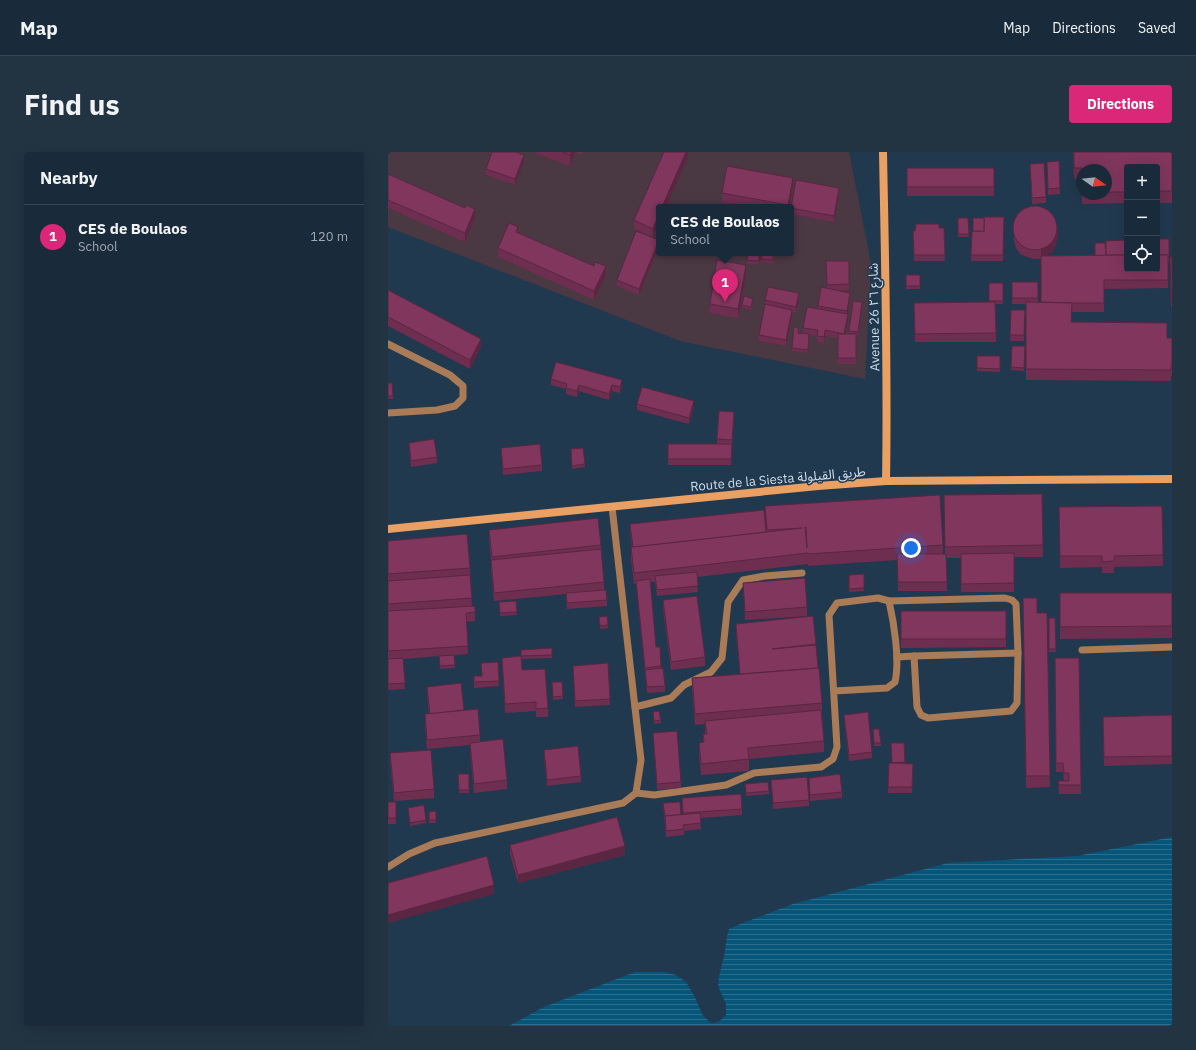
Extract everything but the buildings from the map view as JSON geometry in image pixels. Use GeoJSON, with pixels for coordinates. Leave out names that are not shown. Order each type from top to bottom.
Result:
{"type":"FeatureCollection","features":[{"type":"Feature","properties":{"kind":"main road","name":"Avenue 26 شارع ٢٦"},"geometry":{"type":"LineString","coordinates":[[883,152],[887,319],[886,481]]}},
{"type":"Feature","properties":{"kind":"main road","name":"Route de la Siesta طريق القيلولة"},"geometry":{"type":"LineString","coordinates":[[388,529],[818,486],[886,481],[1172,479]]}},
{"type":"Feature","properties":{"kind":"lane"},"geometry":{"type":"LineString","coordinates":[[388,344],[450,375],[463,386],[463,398],[454,406],[437,410],[388,414]]}},
{"type":"Feature","properties":{"kind":"lane"},"geometry":{"type":"LineString","coordinates":[[612,507],[641,760],[636,793]]}},
{"type":"Feature","properties":{"kind":"lane"},"geometry":{"type":"LineString","coordinates":[[635,707],[671,698],[684,685],[711,672],[722,658],[728,602],[742,580],[765,576],[802,573]]}},
{"type":"Feature","properties":{"kind":"lane"},"geometry":{"type":"LineString","coordinates":[[388,867],[409,854],[435,843],[623,802],[636,793],[654,796],[683,792],[726,785],[754,774],[821,767],[834,759],[837,747],[829,615],[837,603],[878,598],[889,601],[1005,598],[1012,600],[1016,604],[1018,653],[1017,703],[1011,711],[928,718],[921,715],[917,707],[914,656]]}},
{"type":"Feature","properties":{"kind":"lane"},"geometry":{"type":"LineString","coordinates":[[834,691],[887,688],[895,682],[897,657],[889,601]]}},
{"type":"Feature","properties":{"kind":"lane"},"geometry":{"type":"LineString","coordinates":[[1082,650],[1172,647]]}},
{"type":"Feature","properties":{"kind":"lane"},"geometry":{"type":"LineString","coordinates":[[897,657],[1018,653]]}},
{"type":"Feature","properties":{"kind":"shaded area"},"geometry":{"type":"Polygon","coordinates":[[[388,152],[849,152],[871,263],[865,379],[680,341],[388,227],[388,152]]]}},
{"type":"Feature","properties":{"kind":"water"},"geometry":{"type":"Polygon","coordinates":[[[1172,837],[1172,1026],[509,1026],[544,1007],[635,972],[664,972],[676,975],[686,982],[695,997],[702,1014],[710,1023],[715,1023],[726,1015],[726,1004],[718,986],[719,976],[729,929],[735,926],[793,904],[948,863],[1077,856],[1172,837]]]}},
{"type":"Feature","properties":{"kind":"place","name":"CES de Boulaos"},"geometry":{"type":"Point","coordinates":[725,302]}}]}
